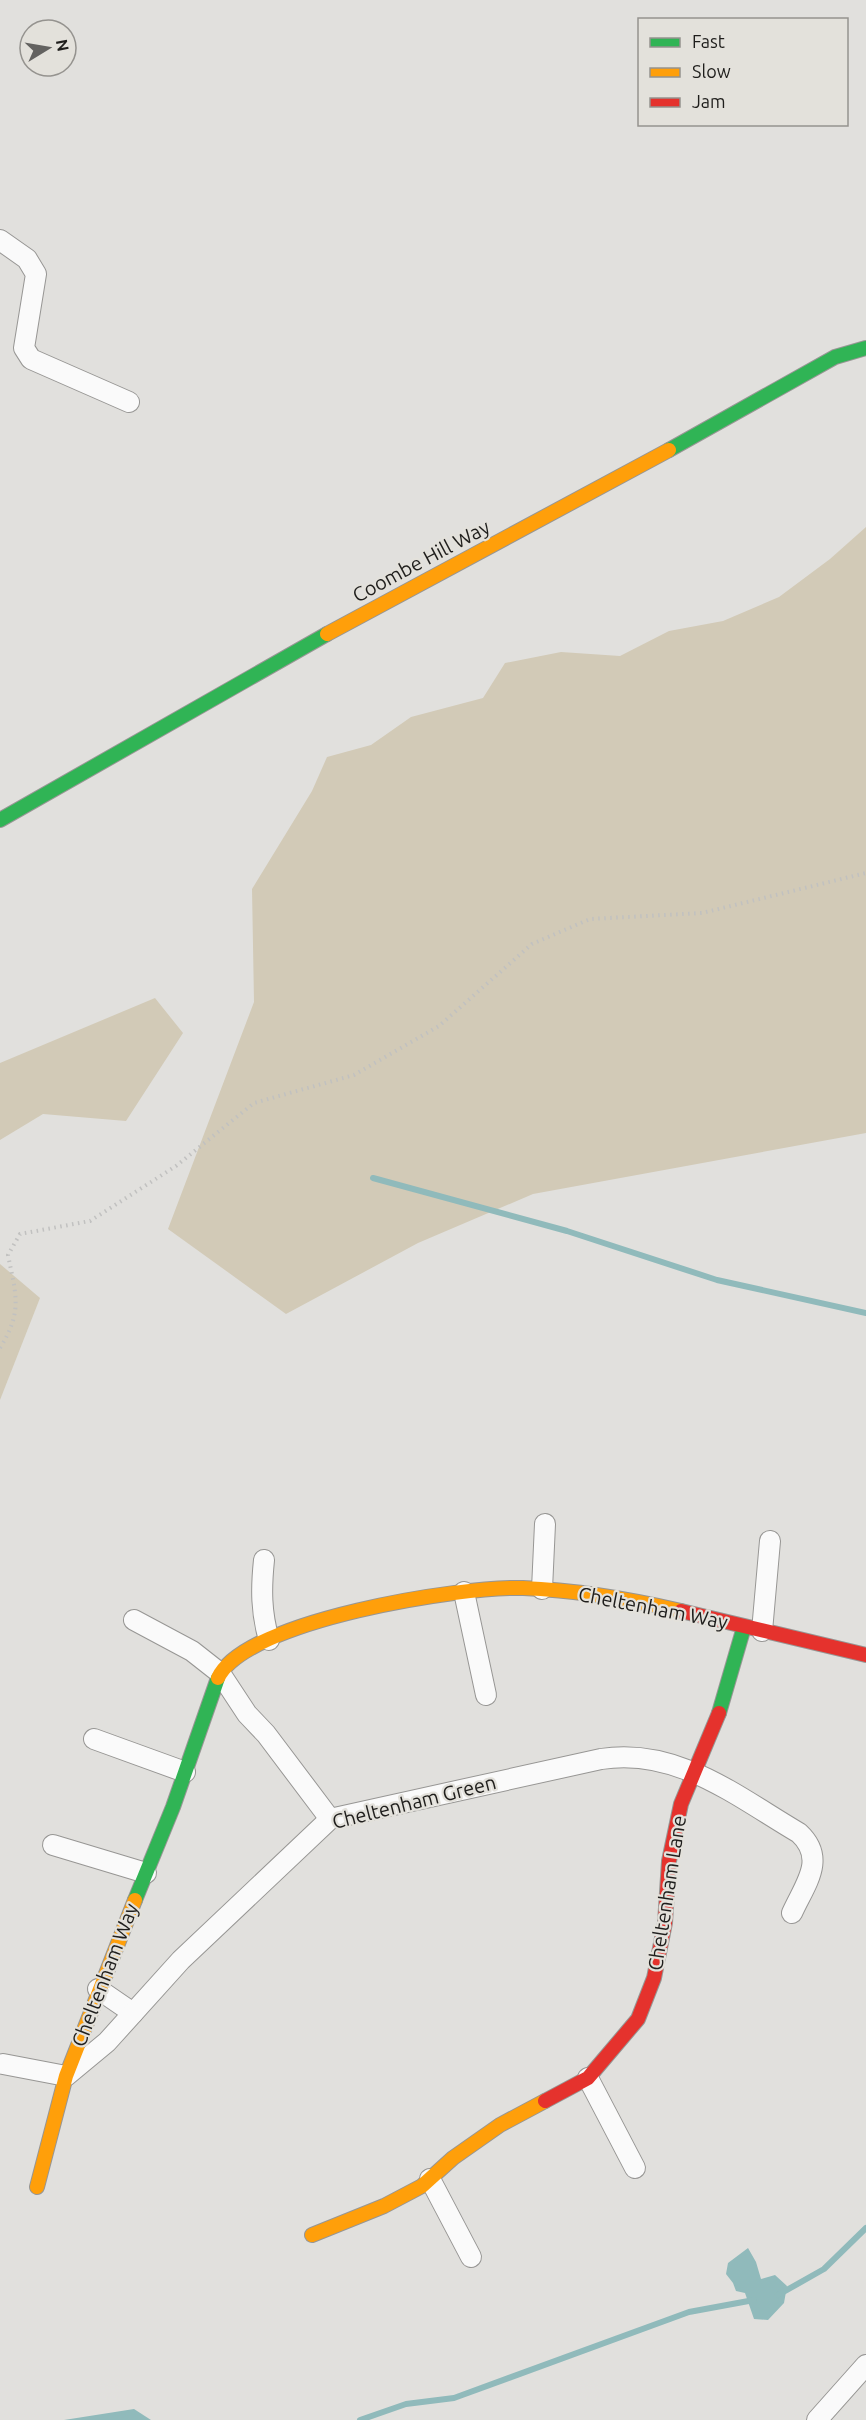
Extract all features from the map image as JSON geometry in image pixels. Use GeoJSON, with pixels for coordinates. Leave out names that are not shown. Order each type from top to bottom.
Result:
{"type":"FeatureCollection","features":[{"type":"Feature","properties":{"kind":"street"},"geometry":{"type":"LineString","coordinates":[[0,240],[27,259],[36,274],[24,348],[31,359],[129,402]]}},
{"type":"Feature","properties":{"kind":"street","name":"Coombe Hill Way"},"geometry":{"type":"LineString","coordinates":[[0,820],[402,592],[724,421],[835,357],[866,348]]}},
{"type":"Feature","properties":{"kind":"street"},"geometry":{"type":"LineString","coordinates":[[542,1589],[545,1524]]}},
{"type":"Feature","properties":{"kind":"street"},"geometry":{"type":"LineString","coordinates":[[753,1629],[770,1541]]}},
{"type":"Feature","properties":{"kind":"street"},"geometry":{"type":"LineString","coordinates":[[264,1560],[260,1597],[269,1640]]}},
{"type":"Feature","properties":{"kind":"street","name":"Cheltenham Way"},"geometry":{"type":"LineString","coordinates":[[37,2187],[66,2076],[98,1989],[185,1772],[220,1673],[233,1661],[269,1640],[305,1624],[353,1610],[464,1592],[520,1588],[576,1591],[648,1604],[866,1655]]}},
{"type":"Feature","properties":{"kind":"street"},"geometry":{"type":"LineString","coordinates":[[464,1592],[486,1695]]}},
{"type":"Feature","properties":{"kind":"street"},"geometry":{"type":"LineString","coordinates":[[134,1620],[192,1651],[220,1673],[247,1714],[266,1734],[330,1819]]}},
{"type":"Feature","properties":{"kind":"street","name":"Cheltenham Lane"},"geometry":{"type":"LineString","coordinates":[[312,2235],[384,2206],[430,2179],[453,2158],[500,2125],[588,2078],[638,2019],[654,1978],[665,1923],[669,1861],[681,1804],[715,1727],[753,1629]]}},
{"type":"Feature","properties":{"kind":"street"},"geometry":{"type":"LineString","coordinates":[[94,1739],[185,1772]]}},
{"type":"Feature","properties":{"kind":"street","name":"Cheltenham Green"},"geometry":{"type":"LineString","coordinates":[[66,2076],[107,2042],[230,1911],[330,1819],[491,1781],[627,1755],[659,1760],[695,1772],[799,1833],[810,1844],[814,1854],[813,1867],[792,1913]]}},
{"type":"Feature","properties":{"kind":"street"},"geometry":{"type":"LineString","coordinates":[[53,1845],[146,1873]]}},
{"type":"Feature","properties":{"kind":"street"},"geometry":{"type":"LineString","coordinates":[[98,1989],[133,2013]]}},
{"type":"Feature","properties":{"kind":"street"},"geometry":{"type":"LineString","coordinates":[[3,2064],[66,2076]]}},
{"type":"Feature","properties":{"kind":"street"},"geometry":{"type":"LineString","coordinates":[[588,2078],[635,2168]]}},
{"type":"Feature","properties":{"kind":"street"},"geometry":{"type":"LineString","coordinates":[[430,2179],[471,2257]]}},
{"type":"Feature","properties":{"kind":"street"},"geometry":{"type":"LineString","coordinates":[[817,2420],[866,2365]]}},
{"type":"Feature","properties":{"kind":"path"},"geometry":{"type":"LineString","coordinates":[[0,1348],[9,1334],[18,1305],[8,1255],[20,1234],[90,1221],[176,1166],[254,1103],[354,1075],[439,1026],[532,944],[590,919],[702,913],[866,873]]}},
{"type":"Feature","properties":{"kind":"shaded area"},"geometry":{"type":"Polygon","coordinates":[[[866,527],[866,1133],[533,1194],[418,1243],[286,1314],[168,1229],[254,1002],[252,889],[312,791],[327,757],[371,745],[411,717],[483,698],[505,663],[561,652],[620,656],[669,631],[723,621],[779,597],[830,559],[866,527]]]}},
{"type":"Feature","properties":{"kind":"shaded area"},"geometry":{"type":"Polygon","coordinates":[[[155,998],[183,1033],[126,1121],[43,1114],[0,1140],[0,1063],[155,998]]]}},
{"type":"Feature","properties":{"kind":"shaded area"},"geometry":{"type":"Polygon","coordinates":[[[0,1264],[40,1298],[0,1400],[0,1264]]]}},
{"type":"Feature","properties":{"kind":"water"},"geometry":{"type":"Polygon","coordinates":[[[748,2248],[756,2262],[761,2279],[775,2275],[787,2286],[784,2303],[768,2320],[754,2319],[745,2293],[736,2291],[726,2274],[728,2263],[748,2248]]]}},
{"type":"Feature","properties":{"kind":"water"},"geometry":{"type":"Polygon","coordinates":[[[134,2409],[151,2420],[64,2420],[134,2409]]]}},
{"type":"Feature","properties":{"kind":"waterway"},"geometry":{"type":"LineString","coordinates":[[373,1178],[567,1231],[717,1280],[866,1313]]}},
{"type":"Feature","properties":{"kind":"waterway"},"geometry":{"type":"LineString","coordinates":[[778,2295],[824,2269],[866,2228]]}},
{"type":"Feature","properties":{"kind":"waterway"},"geometry":{"type":"LineString","coordinates":[[360,2420],[406,2404],[454,2398],[689,2312],[754,2300]]}},
{"type":"Feature","properties":{"kind":"traffic: fast"},"geometry":{"type":"LineString","coordinates":[[669,450],[835,357],[866,348]]}},
{"type":"Feature","properties":{"kind":"traffic: fast"},"geometry":{"type":"LineString","coordinates":[[0,820],[327,634]]}},
{"type":"Feature","properties":{"kind":"traffic: fast"},"geometry":{"type":"LineString","coordinates":[[719,1713],[744,1627]]}},
{"type":"Feature","properties":{"kind":"traffic: fast"},"geometry":{"type":"LineString","coordinates":[[135,1900],[173,1807],[218,1678]]}},
{"type":"Feature","properties":{"kind":"traffic: slow"},"geometry":{"type":"LineString","coordinates":[[327,634],[669,450]]}},
{"type":"Feature","properties":{"kind":"traffic: slow"},"geometry":{"type":"LineString","coordinates":[[218,1678],[236,1657],[268,1639],[358,1610],[453,1593],[493,1589],[543,1589],[602,1596],[681,1611]]}},
{"type":"Feature","properties":{"kind":"traffic: slow"},"geometry":{"type":"LineString","coordinates":[[37,2187],[66,2076],[135,1900]]}},
{"type":"Feature","properties":{"kind":"traffic: slow"},"geometry":{"type":"LineString","coordinates":[[312,2235],[384,2206],[422,2186],[453,2158],[500,2125],[545,2101]]}},
{"type":"Feature","properties":{"kind":"traffic: jam"},"geometry":{"type":"LineString","coordinates":[[681,1611],[866,1655]]}},
{"type":"Feature","properties":{"kind":"traffic: jam"},"geometry":{"type":"LineString","coordinates":[[545,2101],[588,2078],[638,2019],[654,1978],[665,1923],[669,1861],[681,1804],[719,1713]]}}]}
